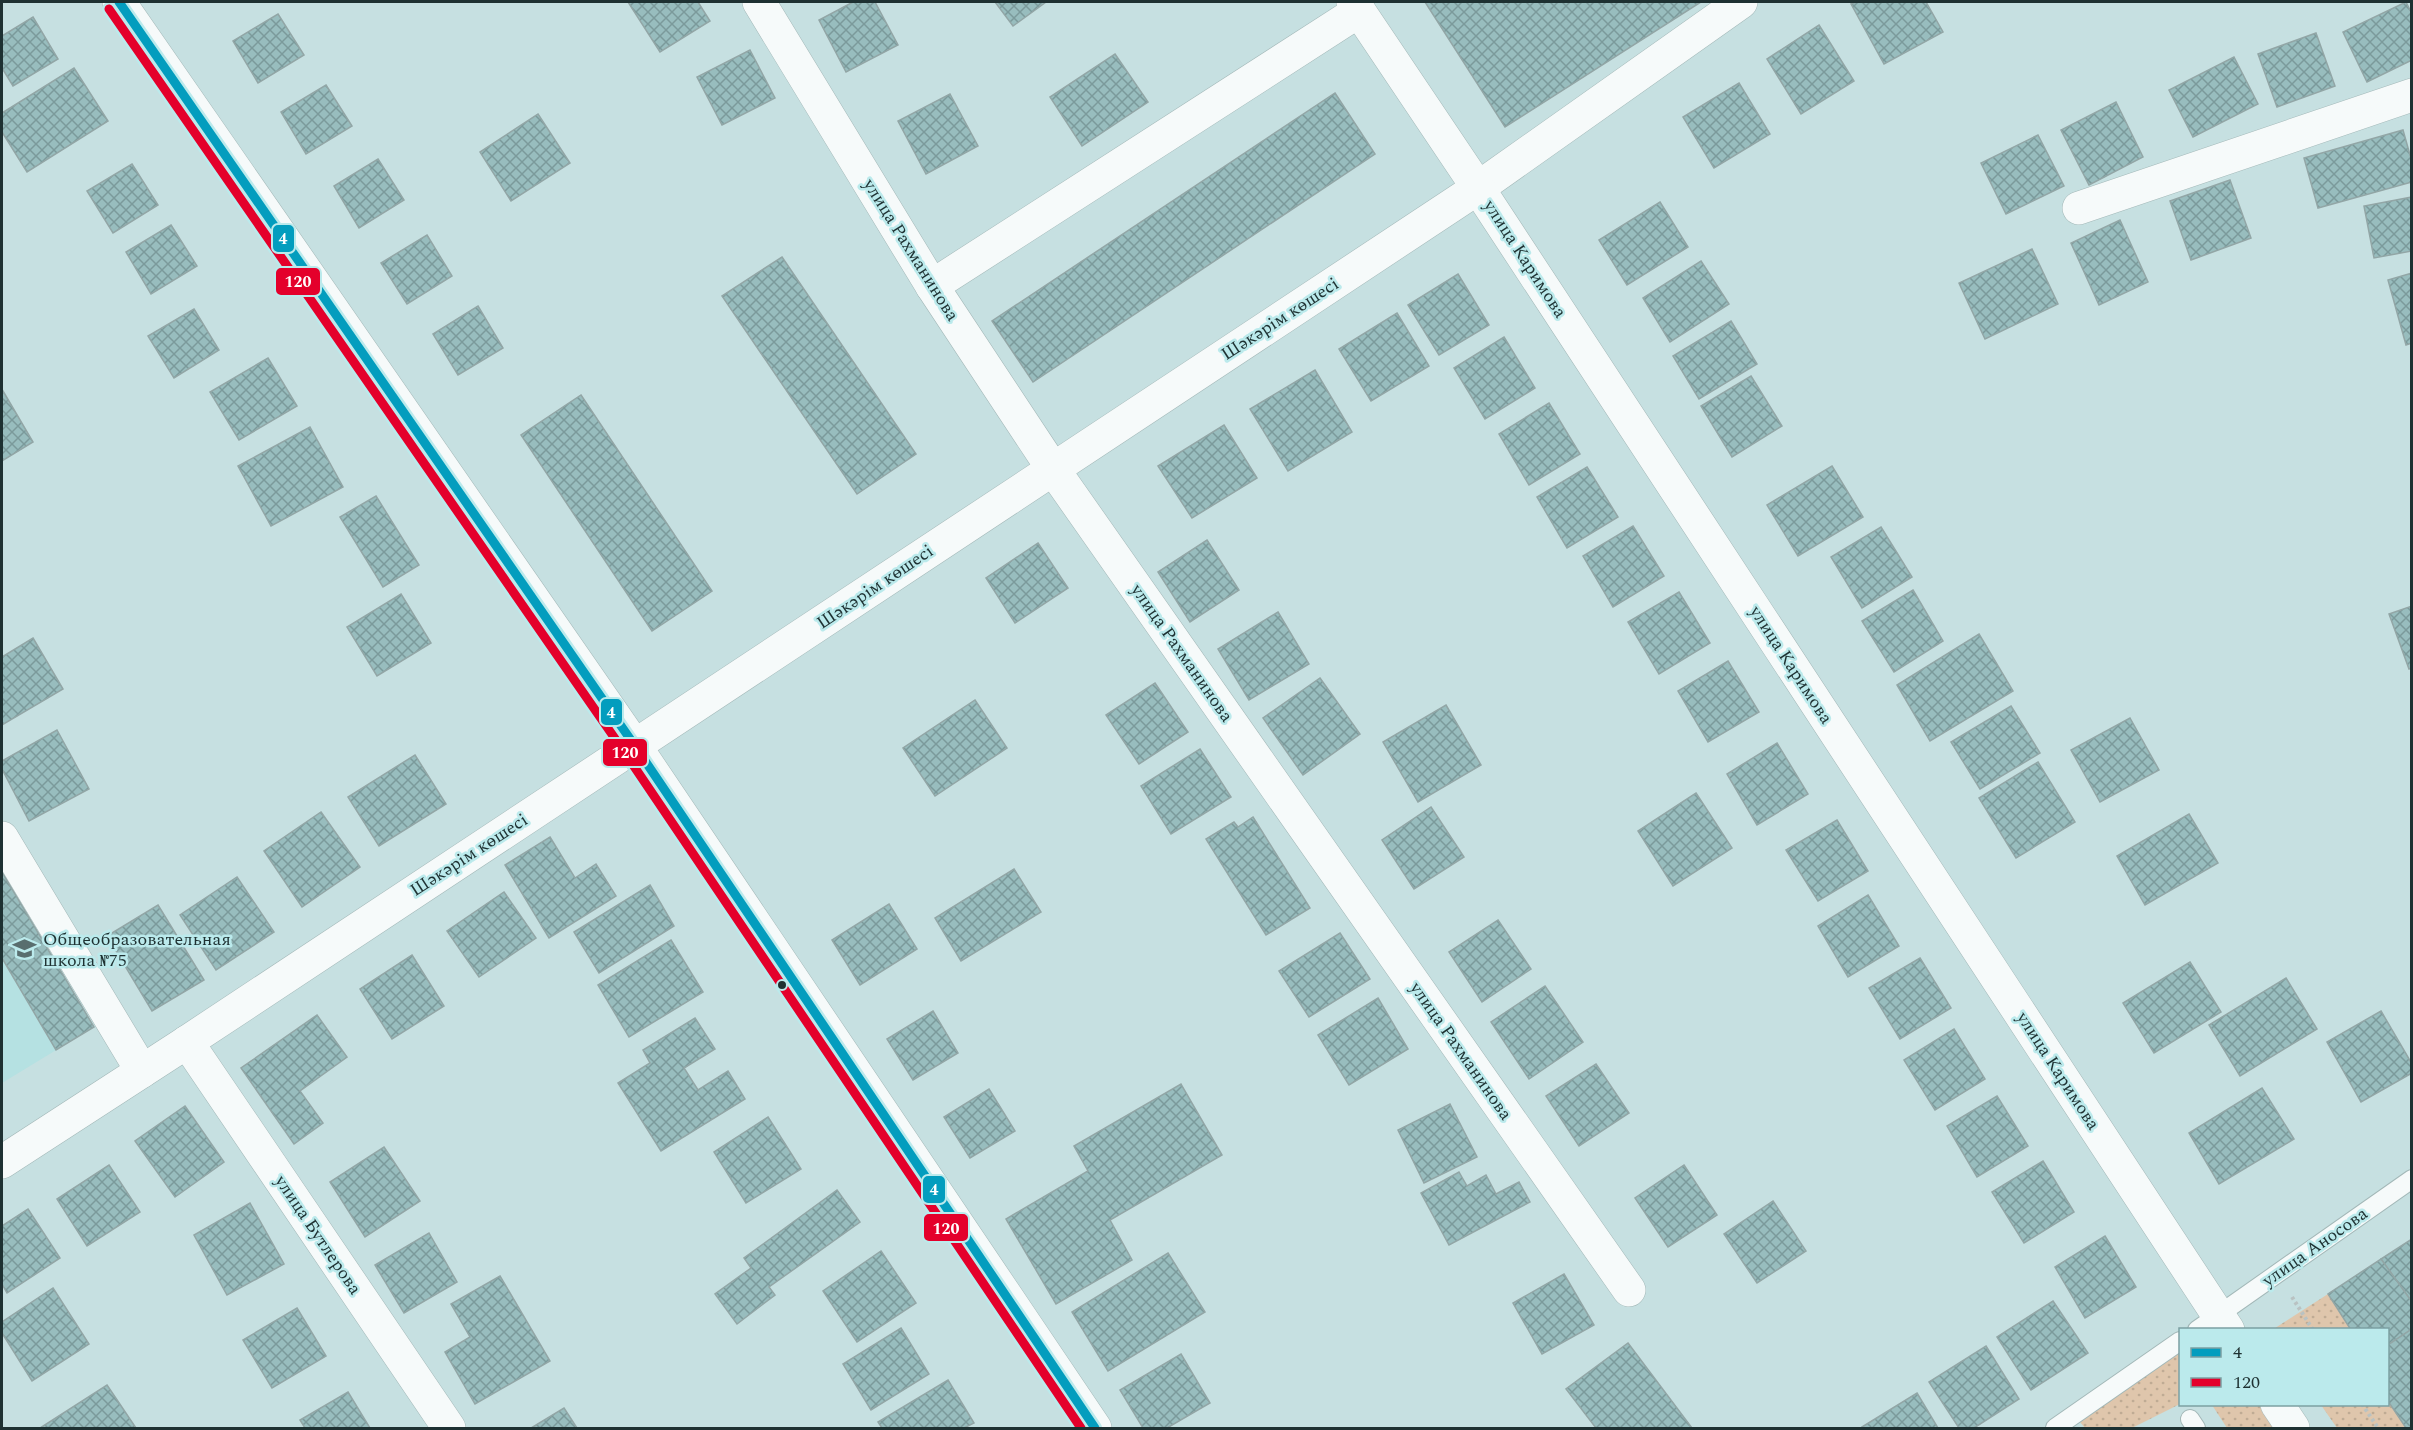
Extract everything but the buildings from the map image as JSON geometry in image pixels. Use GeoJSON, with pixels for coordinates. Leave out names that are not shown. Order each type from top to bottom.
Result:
{"type":"FeatureCollection","features":[{"type":"Feature","properties":{"kind":"street"},"geometry":{"type":"LineString","coordinates":[[119,2],[635,746],[1095,1428]]}},
{"type":"Feature","properties":{"kind":"street","name":"улица Рахманинова"},"geometry":{"type":"LineString","coordinates":[[759,2],[932,286],[1053,469],[1629,1290]]}},
{"type":"Feature","properties":{"kind":"street","name":"Шәкәрім көшесі"},"geometry":{"type":"LineString","coordinates":[[2,1162],[1478,188],[1740,2]]}},
{"type":"Feature","properties":{"kind":"street"},"geometry":{"type":"LineString","coordinates":[[932,286],[1356,6]]}},
{"type":"Feature","properties":{"kind":"street","name":"улица Каримова"},"geometry":{"type":"LineString","coordinates":[[1356,6],[1478,188],[2214,1325]]}},
{"type":"Feature","properties":{"kind":"street"},"geometry":{"type":"LineString","coordinates":[[2079,208],[2412,95]]}},
{"type":"Feature","properties":{"kind":"street"},"geometry":{"type":"LineString","coordinates":[[2,838],[142,1071]]}},
{"type":"Feature","properties":{"kind":"street","name":"улица Бутлерова"},"geometry":{"type":"LineString","coordinates":[[187,1042],[449,1428]]}},
{"type":"Feature","properties":{"kind":"street"},"geometry":{"type":"LineString","coordinates":[[2278,1406],[2293,1428]]}},
{"type":"Feature","properties":{"kind":"lane","name":"улица Аносова"},"geometry":{"type":"LineString","coordinates":[[2214,1325],[2412,1179]]}},
{"type":"Feature","properties":{"kind":"lane"},"geometry":{"type":"LineString","coordinates":[[2055,1428],[2179,1342]]}},
{"type":"Feature","properties":{"kind":"path"},"geometry":{"type":"LineString","coordinates":[[2290,1295],[2312,1328]]}},
{"type":"Feature","properties":{"kind":"path"},"geometry":{"type":"LineString","coordinates":[[2363,1406],[2378,1428]]}},
{"type":"Feature","properties":{"kind":"shaded area","name":"Общеобразовательная школа №75"},"geometry":{"type":"Polygon","coordinates":[[[2,872],[94,1027],[2,1083],[2,872]]]}},
{"type":"Feature","properties":{"kind":"shaded area"},"geometry":{"type":"Polygon","coordinates":[[[2328,1294],[2350,1328],[2275,1328],[2328,1294]]]}},
{"type":"Feature","properties":{"kind":"shaded area"},"geometry":{"type":"Polygon","coordinates":[[[2179,1342],[2179,1404],[2132,1428],[2085,1428],[2074,1415],[2179,1342]]]}},
{"type":"Feature","properties":{"kind":"shaded area"},"geometry":{"type":"Polygon","coordinates":[[[2389,1402],[2406,1428],[2337,1428],[2322,1406],[2389,1406],[2389,1402]]]}},
{"type":"Feature","properties":{"kind":"shaded area"},"geometry":{"type":"Polygon","coordinates":[[[2213,1406],[2278,1406],[2293,1428],[2227,1428],[2213,1406]]]}},
{"type":"Feature","properties":{"kind":"transit line","name":"4"},"geometry":{"type":"LineString","coordinates":[[119,2],[635,746],[1095,1428]]}},
{"type":"Feature","properties":{"kind":"transit line","name":"120"},"geometry":{"type":"LineString","coordinates":[[109,9],[625,753],[1081,1428]]}},
{"type":"Feature","properties":{"kind":"place","name":"Общеобразовательная школа №75"},"geometry":{"type":"Point","coordinates":[25,949]}}]}
